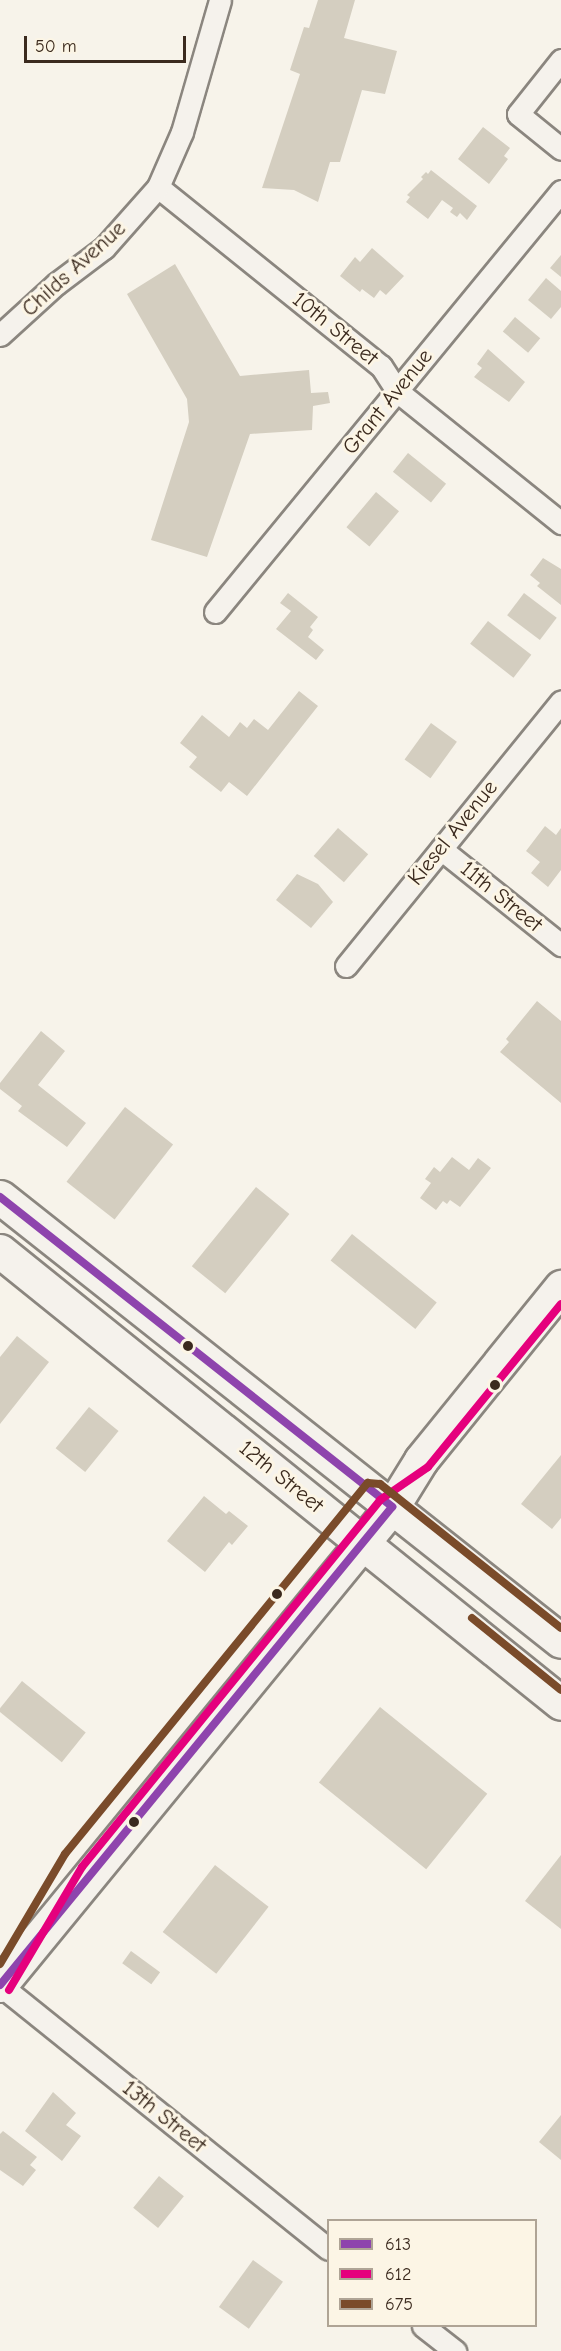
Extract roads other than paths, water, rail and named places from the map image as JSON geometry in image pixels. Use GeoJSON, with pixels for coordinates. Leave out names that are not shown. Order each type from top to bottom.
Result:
{"type":"FeatureCollection","features":[{"type":"Feature","properties":{"kind":"main road","name":"12th Street"},"geometry":{"type":"LineString","coordinates":[[0,1197],[561,1641]]}},
{"type":"Feature","properties":{"kind":"main road","name":"12th Street"},"geometry":{"type":"LineString","coordinates":[[0,1251],[561,1703]]}},
{"type":"Feature","properties":{"kind":"main road"},"geometry":{"type":"LineString","coordinates":[[353,1535],[0,1985],[73,1862],[383,1499],[421,1460],[561,1287]]}},
{"type":"Feature","properties":{"kind":"street","name":"Childs Avenue"},"geometry":{"type":"LineString","coordinates":[[0,335],[56,284],[104,248],[158,187],[182,132],[220,0]]}},
{"type":"Feature","properties":{"kind":"street"},"geometry":{"type":"LineString","coordinates":[[561,60],[518,114],[561,149]]}},
{"type":"Feature","properties":{"kind":"street","name":"10th Street"},"geometry":{"type":"LineString","coordinates":[[158,187],[381,366],[397,391],[561,523]]}},
{"type":"Feature","properties":{"kind":"street","name":"Grant Avenue"},"geometry":{"type":"LineString","coordinates":[[215,612],[561,191]]}},
{"type":"Feature","properties":{"kind":"street","name":"Kiesel Avenue"},"geometry":{"type":"LineString","coordinates":[[346,966],[561,701]]}},
{"type":"Feature","properties":{"kind":"street","name":"11th Street"},"geometry":{"type":"LineString","coordinates":[[441,849],[561,945]]}},
{"type":"Feature","properties":{"kind":"street","name":"13th Street"},"geometry":{"type":"LineString","coordinates":[[0,1985],[327,2248]]}},
{"type":"Feature","properties":{"kind":"street"},"geometry":{"type":"LineString","coordinates":[[425,2327],[455,2351]]}}]}
